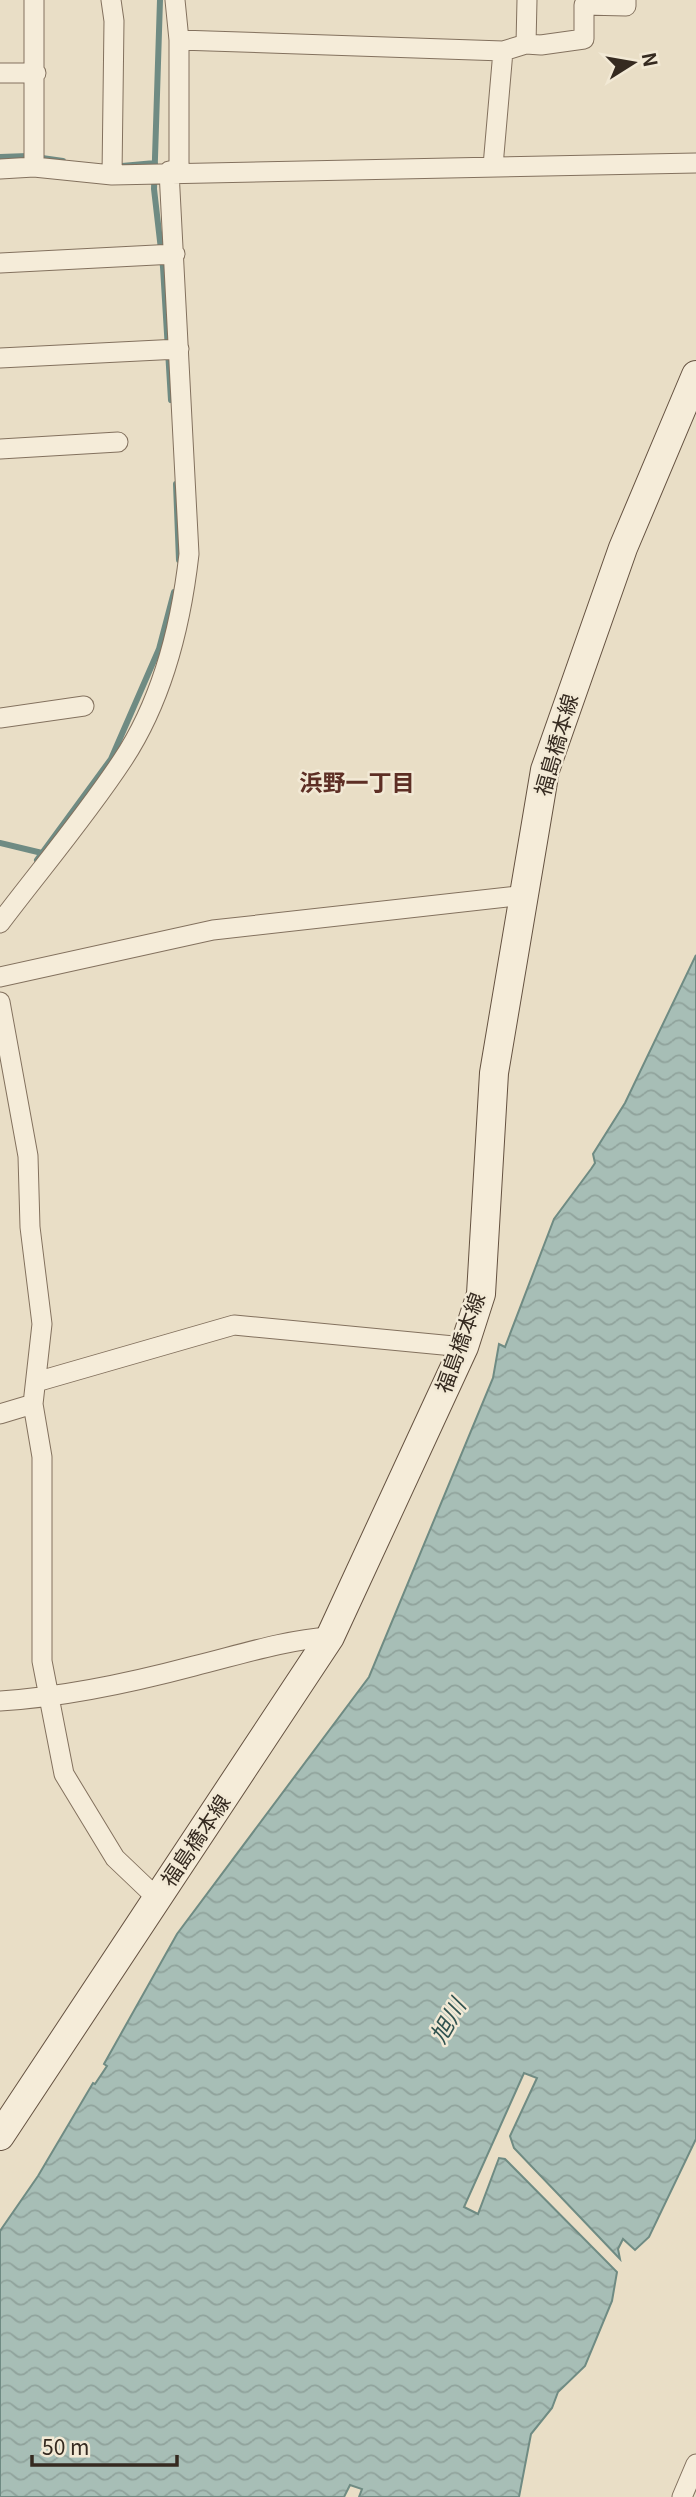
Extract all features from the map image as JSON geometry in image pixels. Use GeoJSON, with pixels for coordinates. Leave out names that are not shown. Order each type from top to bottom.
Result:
{"type":"FeatureCollection","features":[{"type":"Feature","properties":{"kind":"main road","name":"福島橋本線"},"geometry":{"type":"LineString","coordinates":[[4,2119],[158,1899],[330,1637],[464,1347],[481,1294],[494,1073],[545,770],[623,548],[696,375]]}},
{"type":"Feature","properties":{"kind":"street"},"geometry":{"type":"LineString","coordinates":[[34,0],[34,159]]}},
{"type":"Feature","properties":{"kind":"street"},"geometry":{"type":"LineString","coordinates":[[111,0],[114,21],[112,168]]}},
{"type":"Feature","properties":{"kind":"street"},"geometry":{"type":"LineString","coordinates":[[0,923],[123,760],[145,717],[182,612],[190,554],[171,349],[165,171],[179,40],[175,0]]}},
{"type":"Feature","properties":{"kind":"street"},"geometry":{"type":"LineString","coordinates":[[526,44],[527,0]]}},
{"type":"Feature","properties":{"kind":"street"},"geometry":{"type":"LineString","coordinates":[[179,40],[503,51],[526,44],[541,45],[584,39],[584,5],[626,6],[626,0]]}},
{"type":"Feature","properties":{"kind":"street"},"geometry":{"type":"LineString","coordinates":[[493,166],[503,51]]}},
{"type":"Feature","properties":{"kind":"street"},"geometry":{"type":"LineString","coordinates":[[0,73],[36,73]]}},
{"type":"Feature","properties":{"kind":"street"},"geometry":{"type":"LineString","coordinates":[[0,169],[34,159],[165,171],[696,163]]}},
{"type":"Feature","properties":{"kind":"street"},"geometry":{"type":"LineString","coordinates":[[0,263],[167,254]]}},
{"type":"Feature","properties":{"kind":"street"},"geometry":{"type":"LineString","coordinates":[[0,358],[171,349]]}},
{"type":"Feature","properties":{"kind":"street"},"geometry":{"type":"LineString","coordinates":[[0,449],[118,442]]}},
{"type":"Feature","properties":{"kind":"street"},"geometry":{"type":"LineString","coordinates":[[0,718],[84,706]]}},
{"type":"Feature","properties":{"kind":"street"},"geometry":{"type":"LineString","coordinates":[[0,977],[213,930],[526,895]]}},
{"type":"Feature","properties":{"kind":"street"},"geometry":{"type":"LineString","coordinates":[[0,1002],[28,1156],[30,1227],[42,1324],[33,1404],[42,1457],[41,1661],[64,1774],[115,1858],[158,1899]]}},
{"type":"Feature","properties":{"kind":"street"},"geometry":{"type":"LineString","coordinates":[[36,1382],[234,1325],[464,1347]]}},
{"type":"Feature","properties":{"kind":"street"},"geometry":{"type":"LineString","coordinates":[[0,1414],[33,1404]]}},
{"type":"Feature","properties":{"kind":"street"},"geometry":{"type":"LineString","coordinates":[[0,1701],[49,1698],[153,1677],[303,1639],[330,1637]]}},
{"type":"Feature","properties":{"kind":"street"},"geometry":{"type":"LineString","coordinates":[[682,2497],[696,2464]]}},
{"type":"Feature","properties":{"kind":"water","name":"旭川"},"geometry":{"type":"Polygon","coordinates":[[[696,955],[696,2139],[649,2237],[635,2250],[623,2239],[618,2249],[620,2259],[514,2148],[510,2136],[537,2078],[524,2073],[464,2207],[478,2214],[499,2158],[505,2159],[617,2272],[612,2301],[585,2366],[558,2392],[552,2408],[531,2434],[519,2497],[359,2497],[362,2489],[350,2485],[344,2497],[0,2497],[0,2231],[38,2176],[93,2083],[95,2084],[107,2066],[104,2064],[177,1934],[369,1677],[493,1378],[499,1344],[505,1347],[554,1219],[595,1163],[593,1154],[625,1103],[696,955]]]}},
{"type":"Feature","properties":{"kind":"waterway"},"geometry":{"type":"LineString","coordinates":[[160,0],[154,189],[163,267],[171,400]]}},
{"type":"Feature","properties":{"kind":"waterway"},"geometry":{"type":"LineString","coordinates":[[0,157],[28,156],[63,161]]}},
{"type":"Feature","properties":{"kind":"waterway"},"geometry":{"type":"LineString","coordinates":[[122,166],[155,163]]}},
{"type":"Feature","properties":{"kind":"waterway"},"geometry":{"type":"LineString","coordinates":[[176,484],[179,560]]}},
{"type":"Feature","properties":{"kind":"waterway"},"geometry":{"type":"LineString","coordinates":[[37,860],[111,759],[159,649],[174,592]]}},
{"type":"Feature","properties":{"kind":"waterway"},"geometry":{"type":"LineString","coordinates":[[0,843],[42,853]]}},
{"type":"Feature","properties":{"kind":"district","name":"浜野一丁目"},"geometry":{"type":"Point","coordinates":[357,783]}}]}
